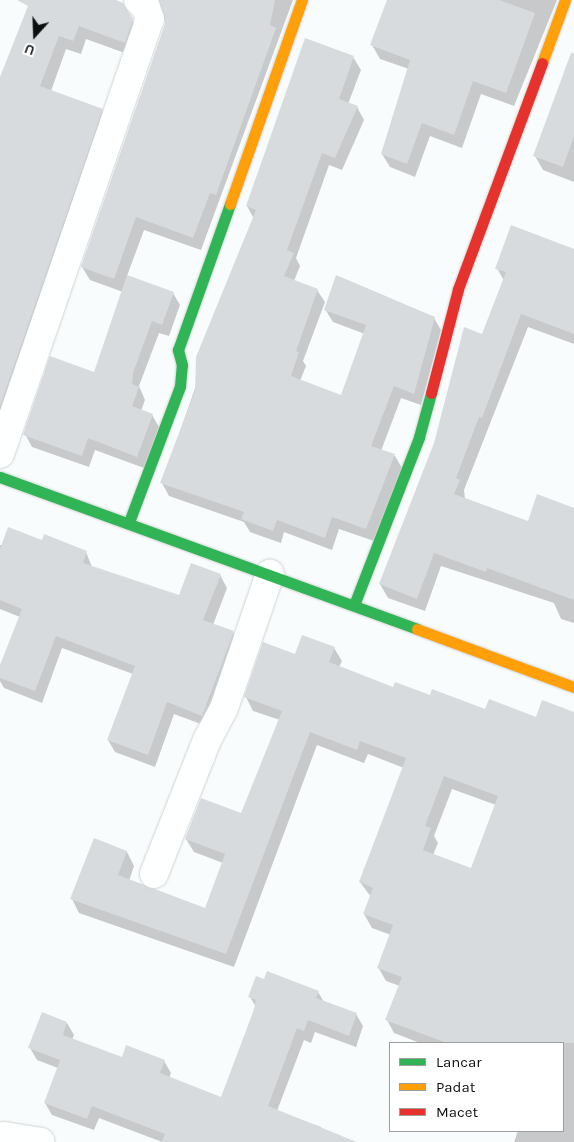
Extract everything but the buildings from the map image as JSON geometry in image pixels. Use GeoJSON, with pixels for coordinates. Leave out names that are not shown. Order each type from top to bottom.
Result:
{"type":"FeatureCollection","features":[{"type":"Feature","properties":{"kind":"street"},"geometry":{"type":"LineString","coordinates":[[0,454],[150,19],[146,8],[138,0]]}},
{"type":"Feature","properties":{"kind":"street"},"geometry":{"type":"LineString","coordinates":[[130,522],[180,386],[182,365],[178,350],[302,0]]}},
{"type":"Feature","properties":{"kind":"street"},"geometry":{"type":"LineString","coordinates":[[354,605],[419,437],[458,289],[565,0]]}},
{"type":"Feature","properties":{"kind":"street"},"geometry":{"type":"LineString","coordinates":[[0,476],[130,522],[574,687]]}},
{"type":"Feature","properties":{"kind":"street"},"geometry":{"type":"LineString","coordinates":[[154,874],[207,740],[224,708],[270,574]]}},
{"type":"Feature","properties":{"kind":"street"},"geometry":{"type":"LineString","coordinates":[[0,1142],[4,1136],[36,1140]]}},
{"type":"Feature","properties":{"kind":"traffic: fast"},"geometry":{"type":"LineString","coordinates":[[129,522],[180,386],[182,365],[178,350],[230,204]]}},
{"type":"Feature","properties":{"kind":"traffic: fast"},"geometry":{"type":"LineString","coordinates":[[354,605],[419,437],[431,393]]}},
{"type":"Feature","properties":{"kind":"traffic: fast"},"geometry":{"type":"LineString","coordinates":[[0,477],[417,629]]}},
{"type":"Feature","properties":{"kind":"traffic: slow"},"geometry":{"type":"LineString","coordinates":[[230,204],[302,0]]}},
{"type":"Feature","properties":{"kind":"traffic: slow"},"geometry":{"type":"LineString","coordinates":[[542,63],[565,0]]}},
{"type":"Feature","properties":{"kind":"traffic: slow"},"geometry":{"type":"LineString","coordinates":[[417,629],[574,687]]}},
{"type":"Feature","properties":{"kind":"traffic: jam"},"geometry":{"type":"LineString","coordinates":[[431,393],[458,289],[542,63]]}}]}
